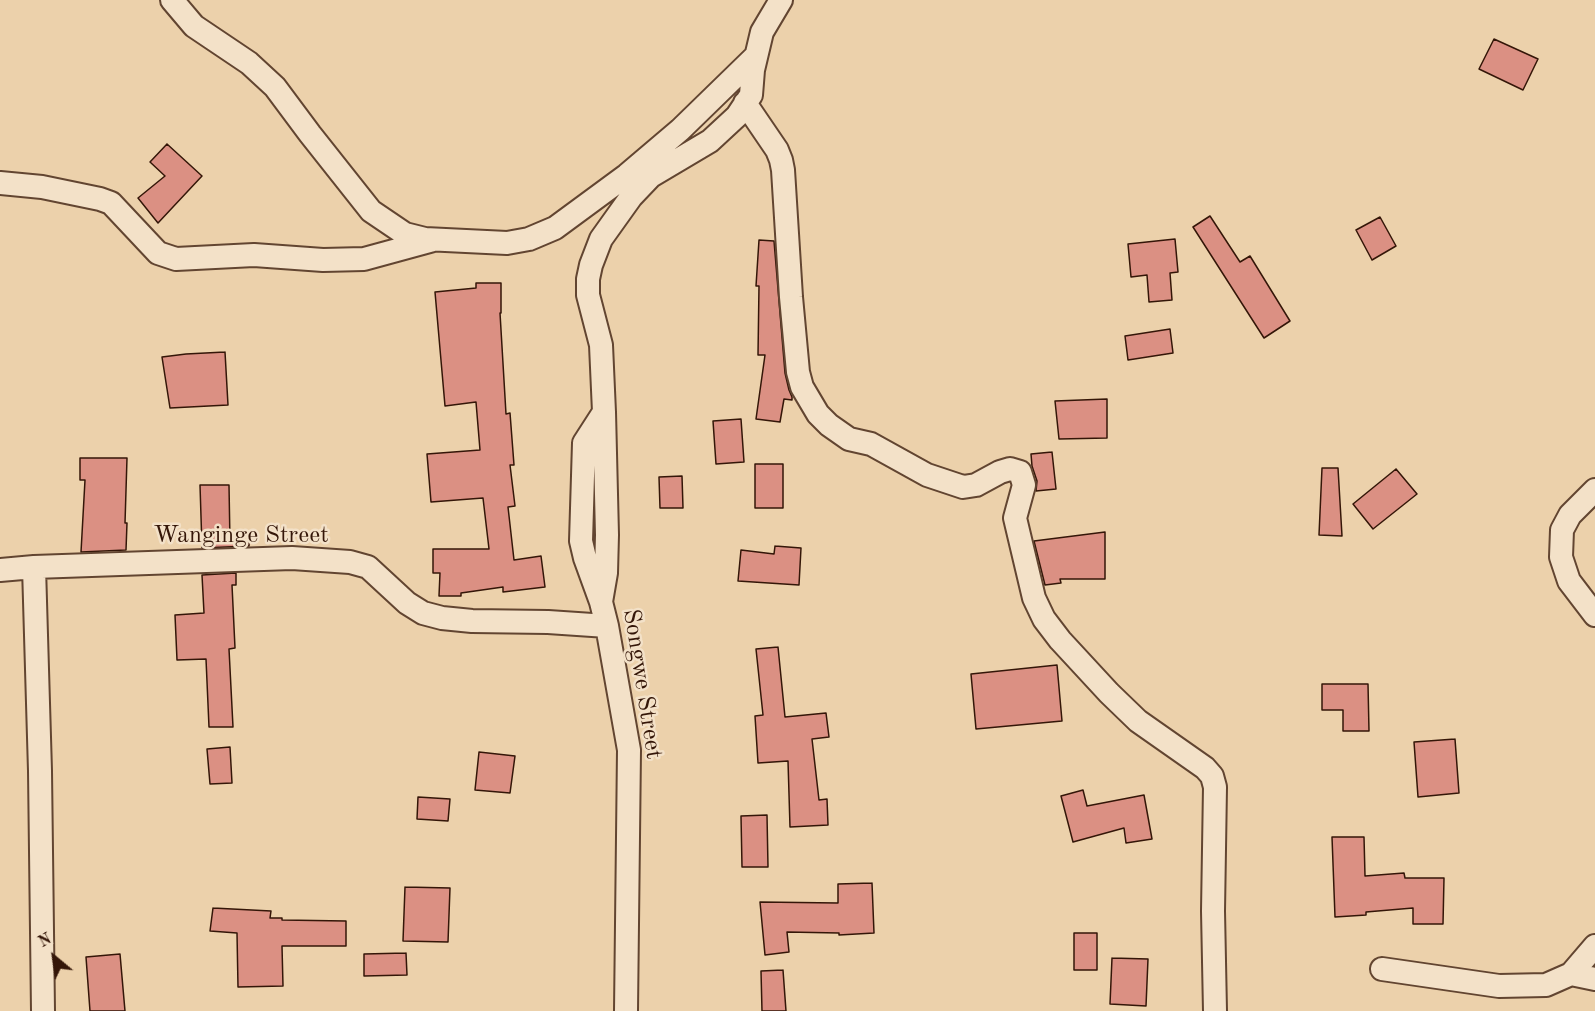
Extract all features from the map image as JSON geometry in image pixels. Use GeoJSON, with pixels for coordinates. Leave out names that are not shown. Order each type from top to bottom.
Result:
{"type":"FeatureCollection","features":[{"type":"Feature","properties":{"kind":"street"},"geometry":{"type":"LineString","coordinates":[[172,0],[194,26],[249,63],[275,87],[371,211],[405,234],[425,239],[507,243],[529,239],[555,228],[627,176],[680,130],[756,56]]}},
{"type":"Feature","properties":{"kind":"street"},"geometry":{"type":"LineString","coordinates":[[781,0],[762,32],[750,95],[745,103],[777,150],[781,160],[790,286],[798,372],[802,387],[818,414],[829,425],[849,439],[871,444],[927,475],[963,487],[976,485],[1010,469],[1020,472],[1024,485],[1015,518],[1034,598],[1044,619],[1060,640],[1138,721],[1205,768],[1212,776],[1215,787],[1213,911],[1215,1011]]}},
{"type":"Feature","properties":{"kind":"street","name":"Songwe Street"},"geometry":{"type":"LineString","coordinates":[[626,1011],[629,750],[607,626],[581,541],[584,443],[604,412],[601,345],[588,295],[588,279],[601,239],[631,197],[651,176],[710,141],[737,116],[745,103]]}},
{"type":"Feature","properties":{"kind":"street"},"geometry":{"type":"LineString","coordinates":[[0,183],[42,187],[111,203],[158,253],[176,259],[254,255],[323,261],[364,259],[437,239]]}},
{"type":"Feature","properties":{"kind":"street"},"geometry":{"type":"LineString","coordinates":[[1595,490],[1570,515],[1562,530],[1561,557],[1569,581],[1595,615]]}},
{"type":"Feature","properties":{"kind":"street","name":"Wanginge Street"},"geometry":{"type":"LineString","coordinates":[[0,570],[292,558],[350,562],[368,567],[407,603],[423,613],[442,618],[607,626]]}},
{"type":"Feature","properties":{"kind":"street"},"geometry":{"type":"LineString","coordinates":[[34,567],[40,771],[43,1011]]}},
{"type":"Feature","properties":{"kind":"street"},"geometry":{"type":"LineString","coordinates":[[1382,969],[1500,986],[1546,986],[1570,974],[1595,946]]}},
{"type":"Feature","properties":{"kind":"street"},"geometry":{"type":"LineString","coordinates":[[1570,974],[1595,979]]}},
{"type":"Feature","properties":{"kind":"building"},"geometry":{"type":"Polygon","coordinates":[[[1494,39],[1538,59],[1523,90],[1479,69],[1494,39]]]}},
{"type":"Feature","properties":{"kind":"building"},"geometry":{"type":"Polygon","coordinates":[[[167,144],[202,176],[158,223],[138,198],[165,176],[150,162],[167,144]]]}},
{"type":"Feature","properties":{"kind":"building"},"geometry":{"type":"Polygon","coordinates":[[[1210,216],[1240,262],[1250,256],[1290,321],[1264,338],[1193,227],[1210,216]]]}},
{"type":"Feature","properties":{"kind":"building"},"geometry":{"type":"Polygon","coordinates":[[[1380,217],[1396,246],[1372,260],[1356,230],[1380,217]]]}},
{"type":"Feature","properties":{"kind":"building"},"geometry":{"type":"Polygon","coordinates":[[[1175,239],[1178,272],[1170,273],[1172,300],[1149,302],[1147,275],[1131,277],[1128,244],[1175,239]]]}},
{"type":"Feature","properties":{"kind":"building"},"geometry":{"type":"Polygon","coordinates":[[[759,240],[774,241],[785,373],[792,397],[792,400],[784,399],[780,422],[756,419],[765,355],[758,355],[759,286],[756,286],[759,240]]]}},
{"type":"Feature","properties":{"kind":"building"},"geometry":{"type":"Polygon","coordinates":[[[476,283],[501,283],[500,313],[506,414],[510,413],[514,465],[510,465],[515,506],[508,507],[514,560],[541,556],[545,587],[503,592],[503,587],[461,593],[461,596],[439,596],[440,573],[433,573],[433,549],[489,549],[483,498],[431,502],[427,454],[480,450],[476,402],[445,406],[435,292],[476,288],[476,283]]]}},
{"type":"Feature","properties":{"kind":"building"},"geometry":{"type":"Polygon","coordinates":[[[1170,329],[1173,353],[1128,360],[1125,336],[1170,329]]]}},
{"type":"Feature","properties":{"kind":"building"},"geometry":{"type":"Polygon","coordinates":[[[225,352],[228,405],[170,408],[162,357],[225,352]]]}},
{"type":"Feature","properties":{"kind":"building"},"geometry":{"type":"Polygon","coordinates":[[[1107,399],[1107,438],[1059,439],[1055,401],[1107,399]]]}},
{"type":"Feature","properties":{"kind":"building"},"geometry":{"type":"Polygon","coordinates":[[[741,419],[744,462],[716,464],[713,421],[741,419]]]}},
{"type":"Feature","properties":{"kind":"building"},"geometry":{"type":"Polygon","coordinates":[[[1052,452],[1056,489],[1036,491],[1037,481],[1031,454],[1052,452]]]}},
{"type":"Feature","properties":{"kind":"building"},"geometry":{"type":"Polygon","coordinates":[[[80,458],[127,458],[126,550],[81,552],[85,480],[80,480],[80,458]]]}},
{"type":"Feature","properties":{"kind":"building"},"geometry":{"type":"Polygon","coordinates":[[[755,464],[783,464],[783,508],[755,508],[755,464]]]}},
{"type":"Feature","properties":{"kind":"building"},"geometry":{"type":"Polygon","coordinates":[[[1322,468],[1338,468],[1342,536],[1319,535],[1322,468]]]}},
{"type":"Feature","properties":{"kind":"building"},"geometry":{"type":"Polygon","coordinates":[[[1396,469],[1417,494],[1373,529],[1353,504],[1396,469]]]}},
{"type":"Feature","properties":{"kind":"building"},"geometry":{"type":"Polygon","coordinates":[[[682,476],[683,508],[660,508],[659,477],[682,476]]]}},
{"type":"Feature","properties":{"kind":"building"},"geometry":{"type":"Polygon","coordinates":[[[200,485],[229,485],[230,543],[249,542],[249,546],[202,548],[200,485]]]}},
{"type":"Feature","properties":{"kind":"building"},"geometry":{"type":"Polygon","coordinates":[[[1105,532],[1105,579],[1060,579],[1061,583],[1045,585],[1034,541],[1105,532]]]}},
{"type":"Feature","properties":{"kind":"building"},"geometry":{"type":"Polygon","coordinates":[[[775,546],[801,548],[799,585],[738,581],[741,550],[774,554],[775,546]]]}},
{"type":"Feature","properties":{"kind":"building"},"geometry":{"type":"Polygon","coordinates":[[[236,573],[236,585],[232,585],[235,648],[229,649],[233,727],[209,727],[206,659],[177,660],[175,615],[204,613],[202,575],[236,573]]]}},
{"type":"Feature","properties":{"kind":"building"},"geometry":{"type":"Polygon","coordinates":[[[778,647],[785,717],[826,713],[829,737],[812,739],[819,800],[827,799],[828,825],[790,827],[788,761],[758,763],[755,716],[763,715],[756,649],[778,647]]]}},
{"type":"Feature","properties":{"kind":"building"},"geometry":{"type":"Polygon","coordinates":[[[1057,665],[1062,721],[976,729],[971,674],[1057,665]]]}},
{"type":"Feature","properties":{"kind":"building"},"geometry":{"type":"Polygon","coordinates":[[[1322,684],[1368,684],[1369,731],[1343,731],[1343,710],[1322,710],[1322,684]]]}},
{"type":"Feature","properties":{"kind":"building"},"geometry":{"type":"Polygon","coordinates":[[[1455,739],[1459,793],[1418,797],[1414,742],[1455,739]]]}},
{"type":"Feature","properties":{"kind":"building"},"geometry":{"type":"Polygon","coordinates":[[[230,747],[232,783],[210,784],[207,749],[230,747]]]}},
{"type":"Feature","properties":{"kind":"building"},"geometry":{"type":"Polygon","coordinates":[[[479,752],[515,756],[510,793],[475,790],[479,752]]]}},
{"type":"Feature","properties":{"kind":"building"},"geometry":{"type":"Polygon","coordinates":[[[1083,790],[1087,806],[1144,795],[1152,839],[1126,843],[1124,828],[1073,842],[1061,796],[1083,790]]]}},
{"type":"Feature","properties":{"kind":"building"},"geometry":{"type":"Polygon","coordinates":[[[418,797],[450,799],[448,821],[417,819],[418,797]]]}},
{"type":"Feature","properties":{"kind":"building"},"geometry":{"type":"Polygon","coordinates":[[[767,815],[768,867],[742,867],[741,816],[767,815]]]}},
{"type":"Feature","properties":{"kind":"building"},"geometry":{"type":"Polygon","coordinates":[[[1332,837],[1364,837],[1365,876],[1404,873],[1405,878],[1444,878],[1443,924],[1413,924],[1413,908],[1335,917],[1332,837]]]}},
{"type":"Feature","properties":{"kind":"building"},"geometry":{"type":"Polygon","coordinates":[[[872,883],[874,933],[839,935],[839,933],[787,932],[789,952],[765,955],[760,902],[838,903],[838,884],[872,883]]]}},
{"type":"Feature","properties":{"kind":"building"},"geometry":{"type":"Polygon","coordinates":[[[405,887],[450,888],[448,942],[403,941],[405,887]]]}},
{"type":"Feature","properties":{"kind":"building"},"geometry":{"type":"Polygon","coordinates":[[[213,908],[271,911],[270,918],[282,918],[282,920],[346,921],[346,946],[282,946],[283,986],[238,987],[237,933],[210,931],[213,908]]]}},
{"type":"Feature","properties":{"kind":"building"},"geometry":{"type":"Polygon","coordinates":[[[1074,933],[1097,933],[1097,970],[1074,970],[1074,933]]]}},
{"type":"Feature","properties":{"kind":"building"},"geometry":{"type":"Polygon","coordinates":[[[406,953],[407,975],[364,976],[364,954],[406,953]]]}},
{"type":"Feature","properties":{"kind":"building"},"geometry":{"type":"Polygon","coordinates":[[[120,954],[125,1011],[90,1011],[86,957],[120,954]]]}},
{"type":"Feature","properties":{"kind":"building"},"geometry":{"type":"Polygon","coordinates":[[[1112,958],[1148,959],[1146,1006],[1110,1004],[1112,958]]]}},
{"type":"Feature","properties":{"kind":"building"},"geometry":{"type":"Polygon","coordinates":[[[783,970],[786,1011],[762,1011],[761,971],[783,970]]]}}]}
